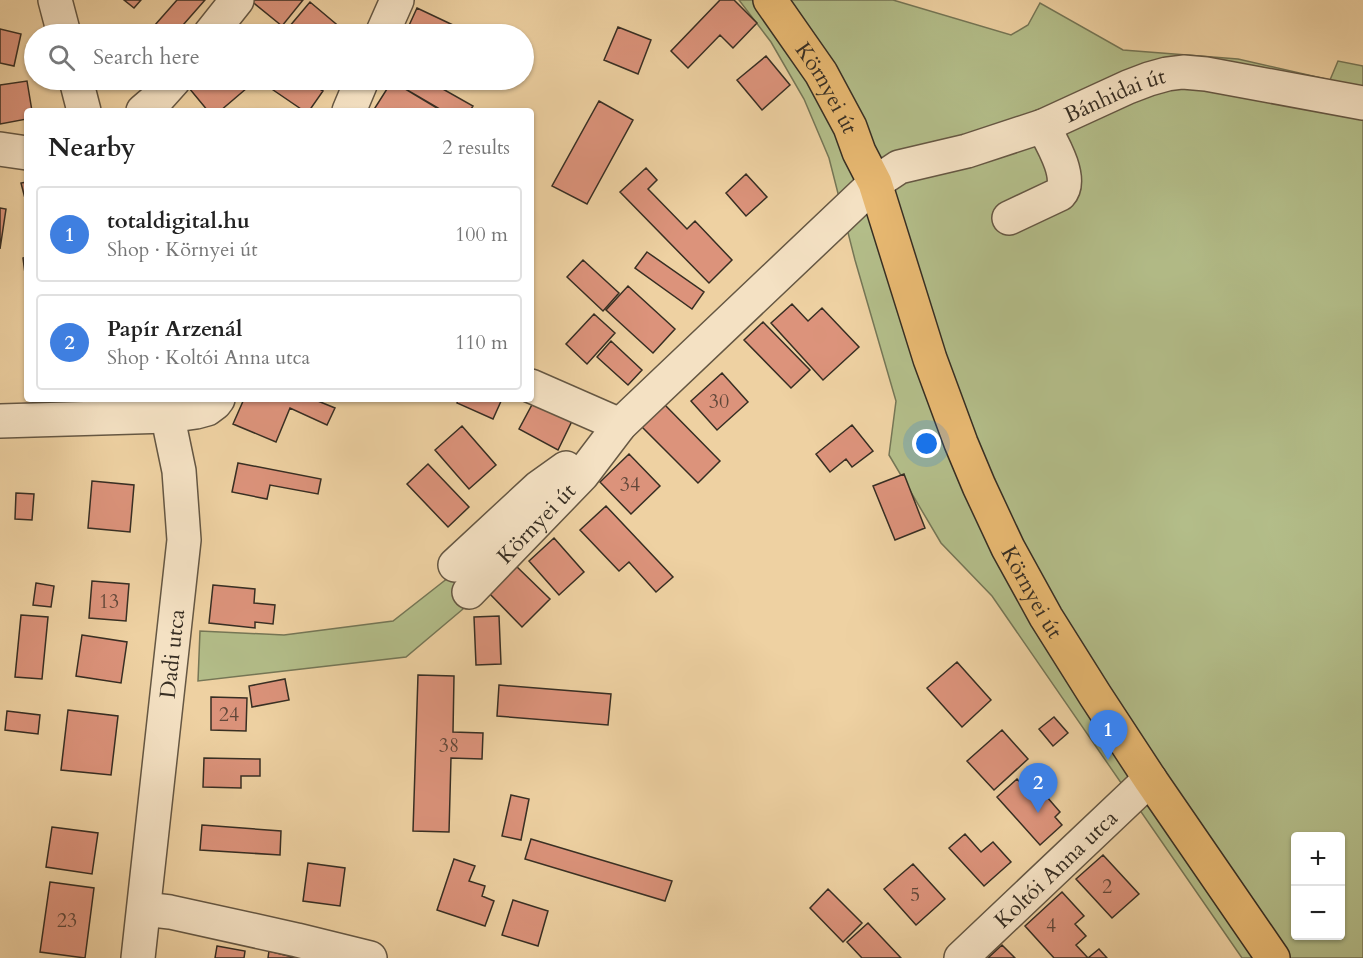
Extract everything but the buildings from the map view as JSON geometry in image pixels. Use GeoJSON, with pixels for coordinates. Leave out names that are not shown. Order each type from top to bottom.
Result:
{"type":"FeatureCollection","features":[{"type":"Feature","properties":{"kind":"main road","name":"Környei út"},"geometry":{"type":"LineString","coordinates":[[770,0],[821,73],[850,127],[859,152],[875,183],[930,359],[961,443],[993,517],[1046,617],[1095,695],[1273,958]]}},
{"type":"Feature","properties":{"kind":"street"},"geometry":{"type":"LineString","coordinates":[[55,0],[61,24]]}},
{"type":"Feature","properties":{"kind":"street"},"geometry":{"type":"LineString","coordinates":[[218,24],[237,0]]}},
{"type":"Feature","properties":{"kind":"street"},"geometry":{"type":"LineString","coordinates":[[386,24],[397,0]]}},
{"type":"Feature","properties":{"kind":"street","name":"Bánhidai út"},"geometry":{"type":"LineString","coordinates":[[875,183],[899,168],[967,151],[1043,126],[1128,87],[1167,74],[1183,72],[1206,74],[1363,103]]}},
{"type":"Feature","properties":{"kind":"street"},"geometry":{"type":"LineString","coordinates":[[79,90],[83,108]]}},
{"type":"Feature","properties":{"kind":"street"},"geometry":{"type":"LineString","coordinates":[[146,108],[165,90]]}},
{"type":"Feature","properties":{"kind":"street"},"geometry":{"type":"LineString","coordinates":[[350,108],[358,90]]}},
{"type":"Feature","properties":{"kind":"street"},"geometry":{"type":"LineString","coordinates":[[1009,218],[1063,191],[1059,156],[1043,126]]}},
{"type":"Feature","properties":{"kind":"street"},"geometry":{"type":"LineString","coordinates":[[0,149],[24,153]]}},
{"type":"Feature","properties":{"kind":"street","name":"Környei út"},"geometry":{"type":"LineString","coordinates":[[462,578],[538,488],[567,467],[600,451],[620,425],[875,183]]}},
{"type":"Feature","properties":{"kind":"street"},"geometry":{"type":"LineString","coordinates":[[534,387],[620,425]]}},
{"type":"Feature","properties":{"kind":"street"},"geometry":{"type":"LineString","coordinates":[[0,421],[166,407],[207,409],[215,402]]}},
{"type":"Feature","properties":{"kind":"street","name":"Dadi utca"},"geometry":{"type":"LineString","coordinates":[[138,958],[184,540],[179,471],[166,407]]}},
{"type":"Feature","properties":{"kind":"street","name":"Koltói Anna utca"},"geometry":{"type":"LineString","coordinates":[[961,958],[1150,779]]}},
{"type":"Feature","properties":{"kind":"street"},"geometry":{"type":"LineString","coordinates":[[144,909],[170,912],[370,958]]}},
{"type":"Feature","properties":{"kind":"green space"},"geometry":{"type":"Polygon","coordinates":[[[739,0],[893,0],[1011,35],[1028,25],[1040,3],[1123,50],[1238,59],[1330,80],[1338,61],[1363,66],[1363,958],[1242,958],[992,596],[941,543],[889,455],[896,401],[855,260],[829,158],[804,99],[771,42],[739,0]]]}},
{"type":"Feature","properties":{"kind":"green space"},"geometry":{"type":"Polygon","coordinates":[[[453,574],[461,586],[463,609],[406,657],[198,681],[200,631],[284,635],[393,621],[453,574]]]}},
{"type":"Feature","properties":{"kind":"place","name":"totaldigital.hu"},"geometry":{"type":"Point","coordinates":[1108,760]}},
{"type":"Feature","properties":{"kind":"place","name":"Papír Arzenál"},"geometry":{"type":"Point","coordinates":[1038,813]}}]}
